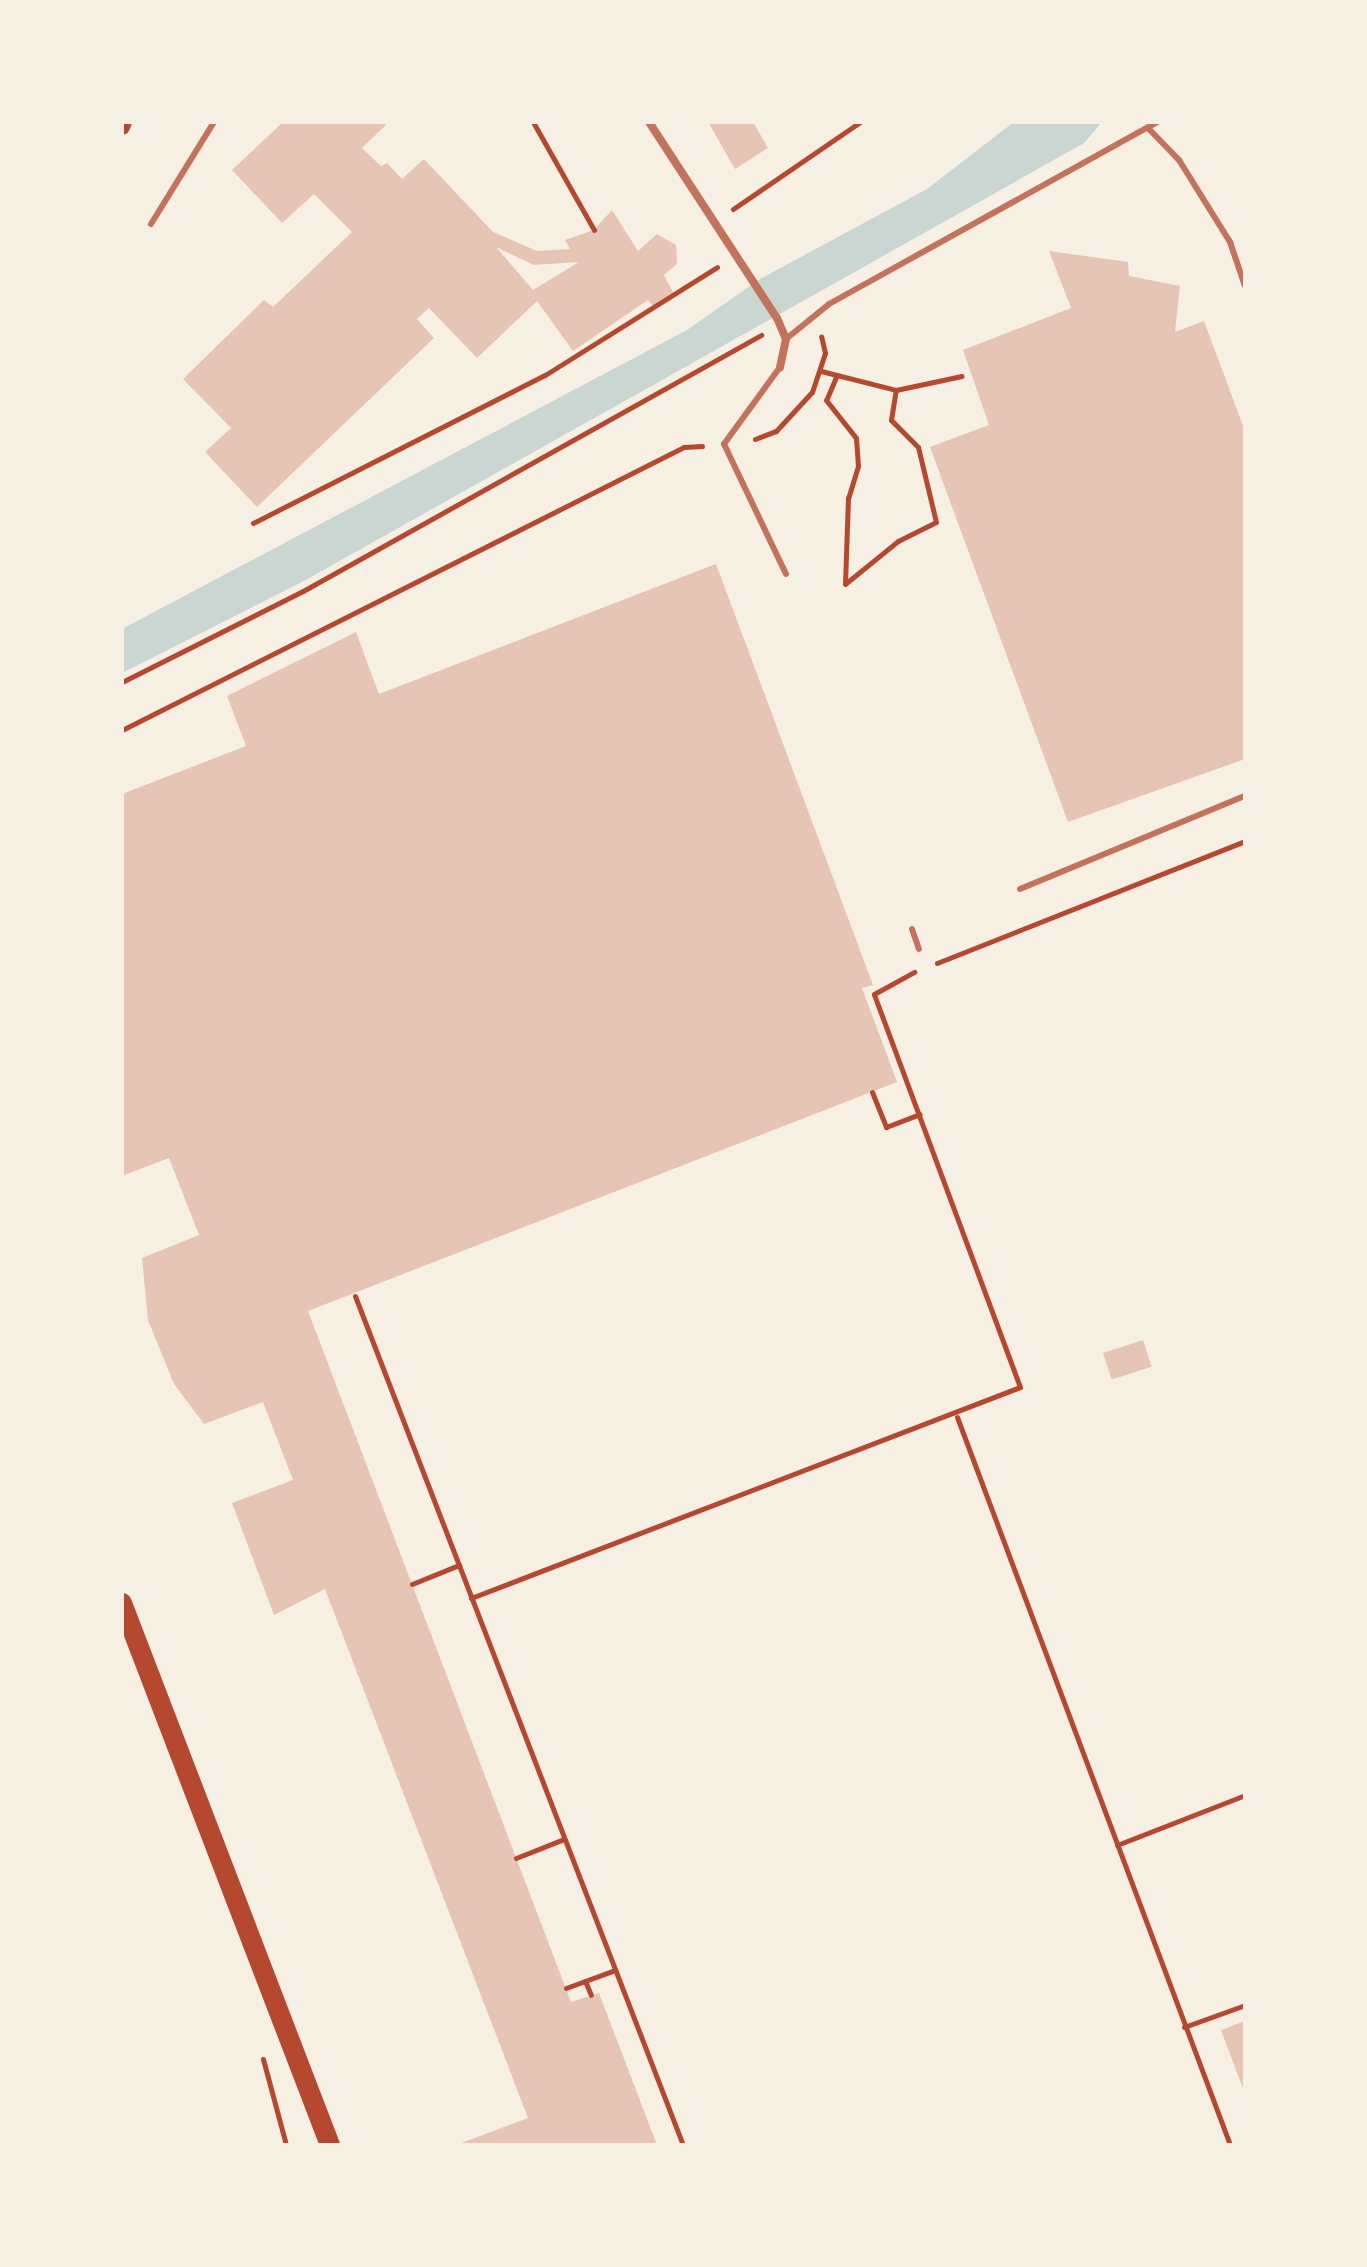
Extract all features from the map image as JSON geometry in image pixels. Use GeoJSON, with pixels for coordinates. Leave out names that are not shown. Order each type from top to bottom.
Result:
{"type":"FeatureCollection","features":[{"type":"Feature","properties":{"kind":"main road"},"geometry":{"type":"LineString","coordinates":[[122,1603],[330,2145]]}},
{"type":"Feature","properties":{"kind":"street"},"geometry":{"type":"LineString","coordinates":[[649,122],[779,321],[786,339],[780,367]]}},
{"type":"Feature","properties":{"kind":"lane"},"geometry":{"type":"LineString","coordinates":[[151,224],[214,122]]}},
{"type":"Feature","properties":{"kind":"lane"},"geometry":{"type":"LineString","coordinates":[[786,339],[817,320],[829,304],[1158,122]]}},
{"type":"Feature","properties":{"kind":"lane"},"geometry":{"type":"LineString","coordinates":[[1148,128],[1179,160],[1223,230],[1245,286]]}},
{"type":"Feature","properties":{"kind":"lane"},"geometry":{"type":"LineString","coordinates":[[780,367],[724,444],[786,574]]}},
{"type":"Feature","properties":{"kind":"lane"},"geometry":{"type":"LineString","coordinates":[[1020,889],[1245,796]]}},
{"type":"Feature","properties":{"kind":"lane"},"geometry":{"type":"LineString","coordinates":[[912,929],[919,949]]}},
{"type":"Feature","properties":{"kind":"path"},"geometry":{"type":"LineString","coordinates":[[533,122],[594,230]]}},
{"type":"Feature","properties":{"kind":"path"},"geometry":{"type":"LineString","coordinates":[[713,224],[860,122]]}},
{"type":"Feature","properties":{"kind":"path"},"geometry":{"type":"LineString","coordinates":[[253,523],[545,375],[734,255]]}},
{"type":"Feature","properties":{"kind":"path"},"geometry":{"type":"LineString","coordinates":[[122,730],[684,447],[724,444],[776,431],[821,371],[817,320]]}},
{"type":"Feature","properties":{"kind":"path"},"geometry":{"type":"LineString","coordinates":[[122,682],[303,591],[779,321]]}},
{"type":"Feature","properties":{"kind":"path"},"geometry":{"type":"LineString","coordinates":[[821,371],[896,390],[962,376]]}},
{"type":"Feature","properties":{"kind":"path"},"geometry":{"type":"LineString","coordinates":[[836,377],[826,400],[856,438],[858,466],[848,498],[845,584],[898,541],[936,522],[918,447],[891,420],[896,390]]}},
{"type":"Feature","properties":{"kind":"path"},"geometry":{"type":"LineString","coordinates":[[471,1598],[957,1417],[1020,1387],[874,994],[921,969],[1245,841]]}},
{"type":"Feature","properties":{"kind":"path"},"geometry":{"type":"LineString","coordinates":[[919,949],[921,969]]}},
{"type":"Feature","properties":{"kind":"path"},"geometry":{"type":"LineString","coordinates":[[872,1092],[886,1127],[920,1114]]}},
{"type":"Feature","properties":{"kind":"path"},"geometry":{"type":"LineString","coordinates":[[355,1296],[683,2145]]}},
{"type":"Feature","properties":{"kind":"path"},"geometry":{"type":"LineString","coordinates":[[957,1417],[1230,2145]]}},
{"type":"Feature","properties":{"kind":"path"},"geometry":{"type":"LineString","coordinates":[[412,1584],[459,1565]]}},
{"type":"Feature","properties":{"kind":"path"},"geometry":{"type":"LineString","coordinates":[[1117,1845],[1245,1795]]}},
{"type":"Feature","properties":{"kind":"path"},"geometry":{"type":"LineString","coordinates":[[516,1858],[564,1839]]}},
{"type":"Feature","properties":{"kind":"path"},"geometry":{"type":"LineString","coordinates":[[566,1988],[615,1970]]}},
{"type":"Feature","properties":{"kind":"path"},"geometry":{"type":"LineString","coordinates":[[585,1981],[591,1995]]}},
{"type":"Feature","properties":{"kind":"path"},"geometry":{"type":"LineString","coordinates":[[1184,2027],[1245,2005]]}},
{"type":"Feature","properties":{"kind":"shaded area"},"geometry":{"type":"Polygon","coordinates":[[[1014,122],[1102,122],[1084,143],[860,269],[302,582],[122,673],[122,629],[687,330],[760,279],[927,189],[1014,122]]]}},
{"type":"Feature","properties":{"kind":"building"},"geometry":{"type":"Polygon","coordinates":[[[283,122],[389,122],[362,148],[381,166],[387,163],[402,179],[424,159],[493,232],[537,251],[570,249],[565,240],[594,230],[612,210],[638,251],[657,234],[676,245],[677,264],[664,275],[673,292],[653,306],[648,300],[573,351],[537,301],[477,358],[429,308],[417,319],[434,338],[257,507],[205,452],[231,428],[183,379],[264,300],[273,307],[352,232],[314,194],[282,223],[232,170],[283,122]],[[496,247],[533,290],[579,262],[534,265],[496,247]]]}},
{"type":"Feature","properties":{"kind":"building"},"geometry":{"type":"Polygon","coordinates":[[[708,122],[753,122],[768,148],[735,169],[708,122]]]}},
{"type":"Feature","properties":{"kind":"building"},"geometry":{"type":"Polygon","coordinates":[[[1049,251],[1128,262],[1129,276],[1180,286],[1175,332],[1204,321],[1245,431],[1245,759],[1068,822],[930,447],[989,425],[963,350],[1071,308],[1049,251]]]}},
{"type":"Feature","properties":{"kind":"building"},"geometry":{"type":"Polygon","coordinates":[[[716,564],[873,985],[862,988],[897,1082],[308,1311],[571,2002],[599,1993],[657,2145],[456,2145],[528,2118],[325,1589],[274,1615],[232,1503],[293,1480],[263,1402],[204,1424],[174,1384],[148,1320],[142,1258],[199,1235],[169,1158],[122,1176],[122,794],[246,746],[227,696],[356,632],[379,694],[716,564]]]}},
{"type":"Feature","properties":{"kind":"building"},"geometry":{"type":"Polygon","coordinates":[[[1143,1340],[1152,1367],[1112,1380],[1103,1353],[1143,1340]]]}},
{"type":"Feature","properties":{"kind":"building"},"geometry":{"type":"Polygon","coordinates":[[[1245,2021],[1245,2094],[1221,2030],[1245,2021]]]}}]}
